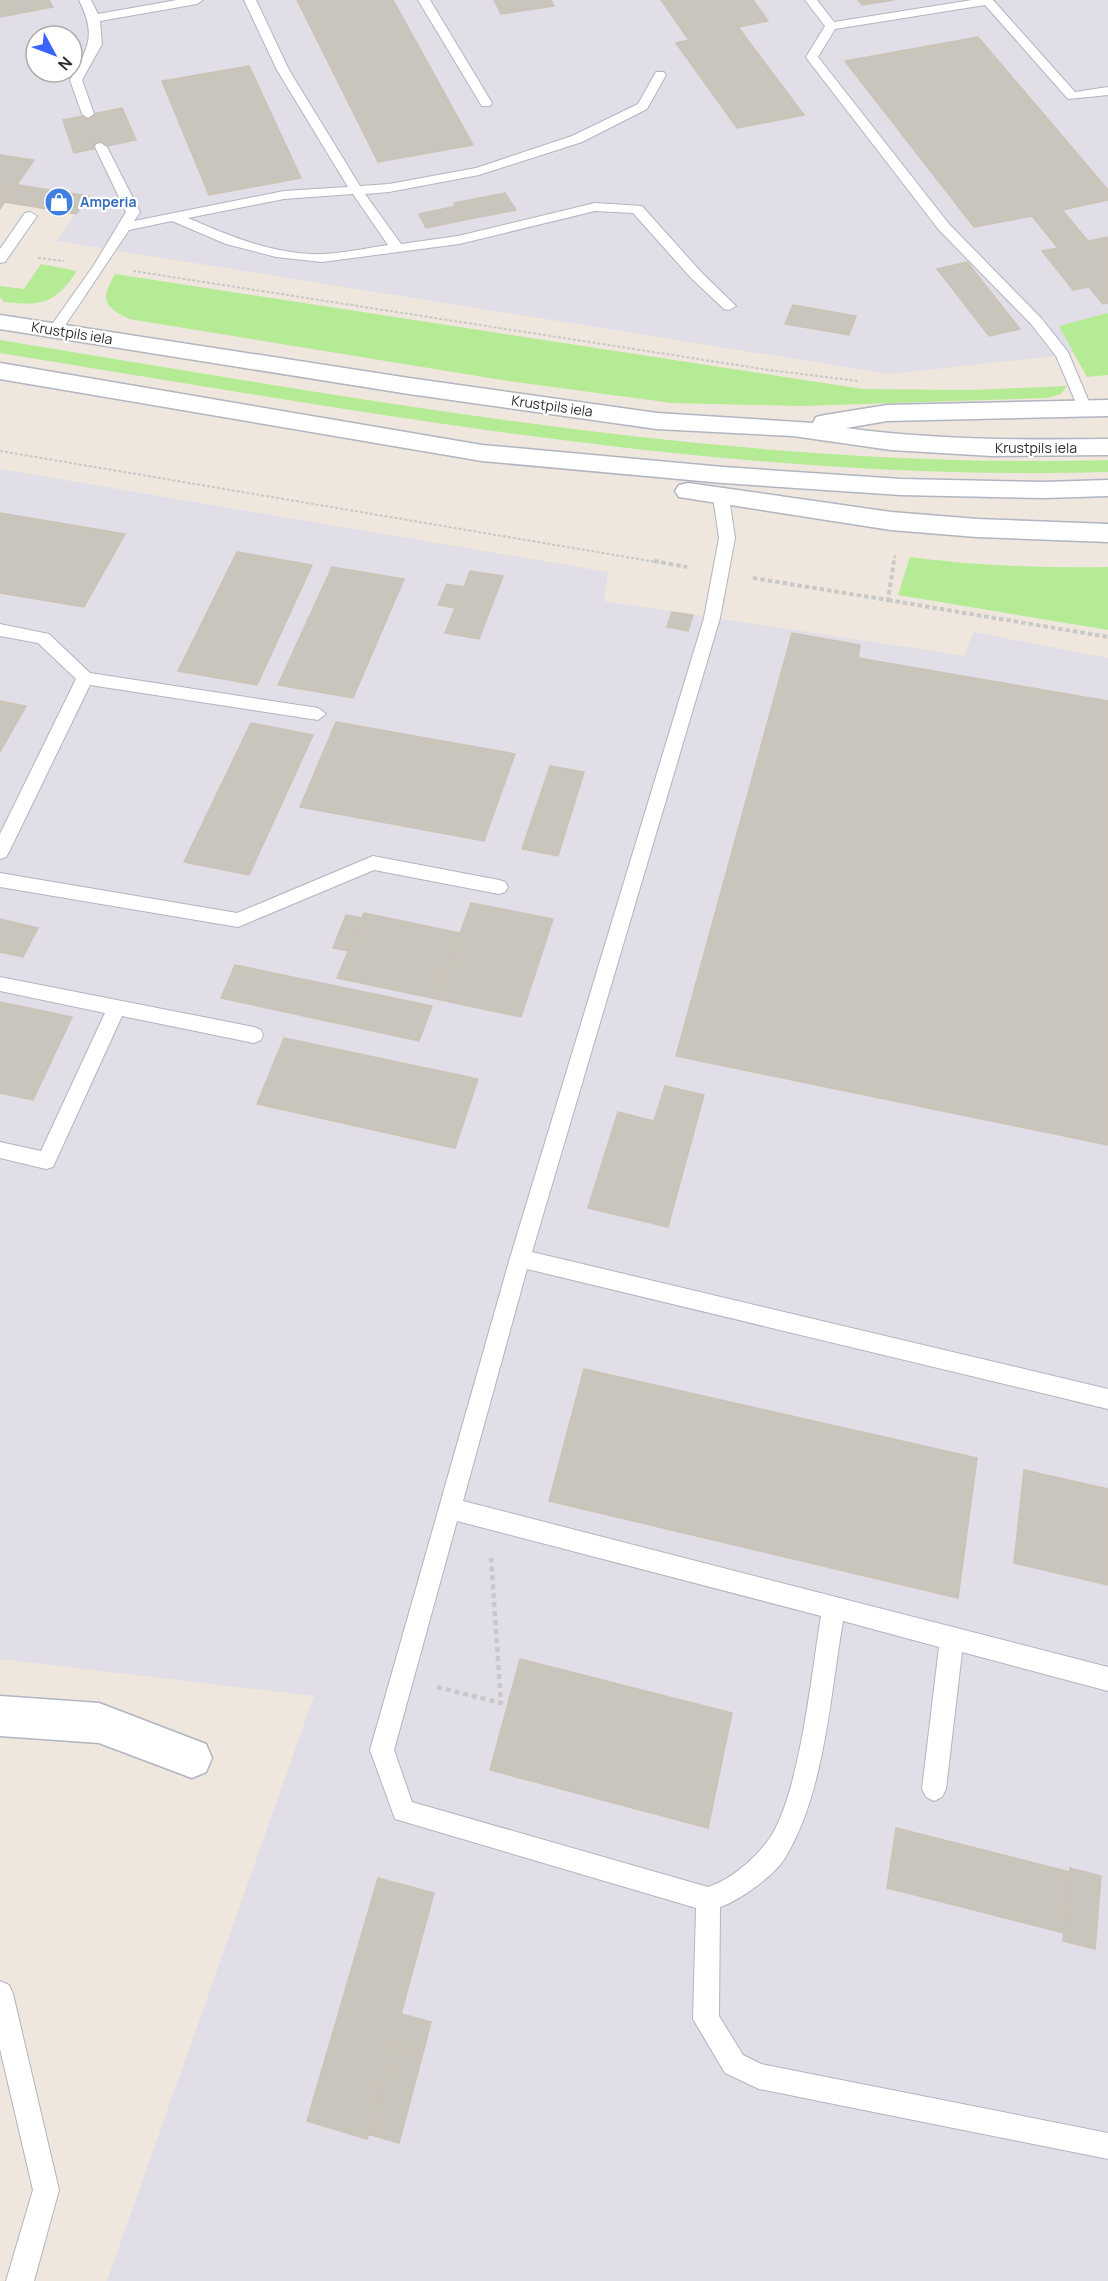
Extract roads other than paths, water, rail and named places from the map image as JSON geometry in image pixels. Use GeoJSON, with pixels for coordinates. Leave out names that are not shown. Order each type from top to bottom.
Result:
{"type":"FeatureCollection","features":[{"type":"Feature","properties":{"kind":"main road","name":"Krustpils iela"},"geometry":{"type":"LineString","coordinates":[[0,322],[409,386],[657,421],[794,428],[891,442],[992,448],[1108,447]]}},
{"type":"Feature","properties":{"kind":"main road"},"geometry":{"type":"LineString","coordinates":[[0,371],[482,453],[721,497],[891,521],[977,528],[1108,533]]}},
{"type":"Feature","properties":{"kind":"main road"},"geometry":{"type":"LineString","coordinates":[[794,428],[887,413],[1097,409]]}},
{"type":"Feature","properties":{"kind":"main road"},"geometry":{"type":"LineString","coordinates":[[482,453],[723,475],[901,487],[1044,490],[1108,488]]}},
{"type":"Feature","properties":{"kind":"main road"},"geometry":{"type":"LineString","coordinates":[[0,1716],[99,1723],[192,1758]]}},
{"type":"Feature","properties":{"kind":"lane"},"geometry":{"type":"LineString","coordinates":[[85,0],[94,18],[96,44],[76,80],[88,114]]}},
{"type":"Feature","properties":{"kind":"lane"},"geometry":{"type":"LineString","coordinates":[[94,18],[197,0]]}},
{"type":"Feature","properties":{"kind":"lane"},"geometry":{"type":"LineString","coordinates":[[250,0],[283,70],[357,191],[397,248]]}},
{"type":"Feature","properties":{"kind":"lane"},"geometry":{"type":"LineString","coordinates":[[424,0],[486,103]]}},
{"type":"Feature","properties":{"kind":"lane"},"geometry":{"type":"LineString","coordinates":[[811,0],[831,26]]}},
{"type":"Feature","properties":{"kind":"lane"},"geometry":{"type":"LineString","coordinates":[[1097,409],[1064,355],[1036,321],[944,227],[812,57],[831,26],[988,0],[1072,96],[1108,92]]}},
{"type":"Feature","properties":{"kind":"lane"},"geometry":{"type":"LineString","coordinates":[[124,227],[284,195],[357,191],[479,171],[518,156],[577,139],[643,106],[660,75]]}},
{"type":"Feature","properties":{"kind":"lane"},"geometry":{"type":"LineString","coordinates":[[55,330],[100,266],[133,212],[101,147]]}},
{"type":"Feature","properties":{"kind":"lane"},"geometry":{"type":"LineString","coordinates":[[173,217],[231,241],[276,252],[322,258],[459,240],[525,222],[595,207],[638,209],[696,275],[729,306]]}},
{"type":"Feature","properties":{"kind":"lane"},"geometry":{"type":"LineString","coordinates":[[2,256],[30,216]]}},
{"type":"Feature","properties":{"kind":"lane"},"geometry":{"type":"LineString","coordinates":[[721,497],[727,538],[722,573],[706,641],[520,1258],[382,1750],[403,1811],[708,1899],[732,1891],[776,1851],[802,1794],[834,1606]]}},
{"type":"Feature","properties":{"kind":"lane"},"geometry":{"type":"LineString","coordinates":[[0,630],[43,638],[85,678],[318,714]]}},
{"type":"Feature","properties":{"kind":"lane"},"geometry":{"type":"LineString","coordinates":[[0,852],[85,678]]}},
{"type":"Feature","properties":{"kind":"lane"},"geometry":{"type":"LineString","coordinates":[[0,880],[238,920],[373,864],[499,887]]}},
{"type":"Feature","properties":{"kind":"lane"},"geometry":{"type":"LineString","coordinates":[[0,984],[254,1035]]}},
{"type":"Feature","properties":{"kind":"lane"},"geometry":{"type":"LineString","coordinates":[[0,1150],[46,1161],[117,1007]]}},
{"type":"Feature","properties":{"kind":"lane"},"geometry":{"type":"LineString","coordinates":[[520,1258],[1108,1399]]}},
{"type":"Feature","properties":{"kind":"lane"},"geometry":{"type":"LineString","coordinates":[[449,1508],[834,1606],[1108,1679]]}},
{"type":"Feature","properties":{"kind":"lane"},"geometry":{"type":"LineString","coordinates":[[934,1789],[952,1637]]}},
{"type":"Feature","properties":{"kind":"lane"},"geometry":{"type":"LineString","coordinates":[[708,1899],[706,2019],[734,2064],[759,2076],[1108,2146]]}},
{"type":"Feature","properties":{"kind":"lane"},"geometry":{"type":"LineString","coordinates":[[0,1994],[46,2190],[20,2281]]}},
{"type":"Feature","properties":{"kind":"place","name":"Amperia"},"geometry":{"type":"Point","coordinates":[59,202]}}]}
